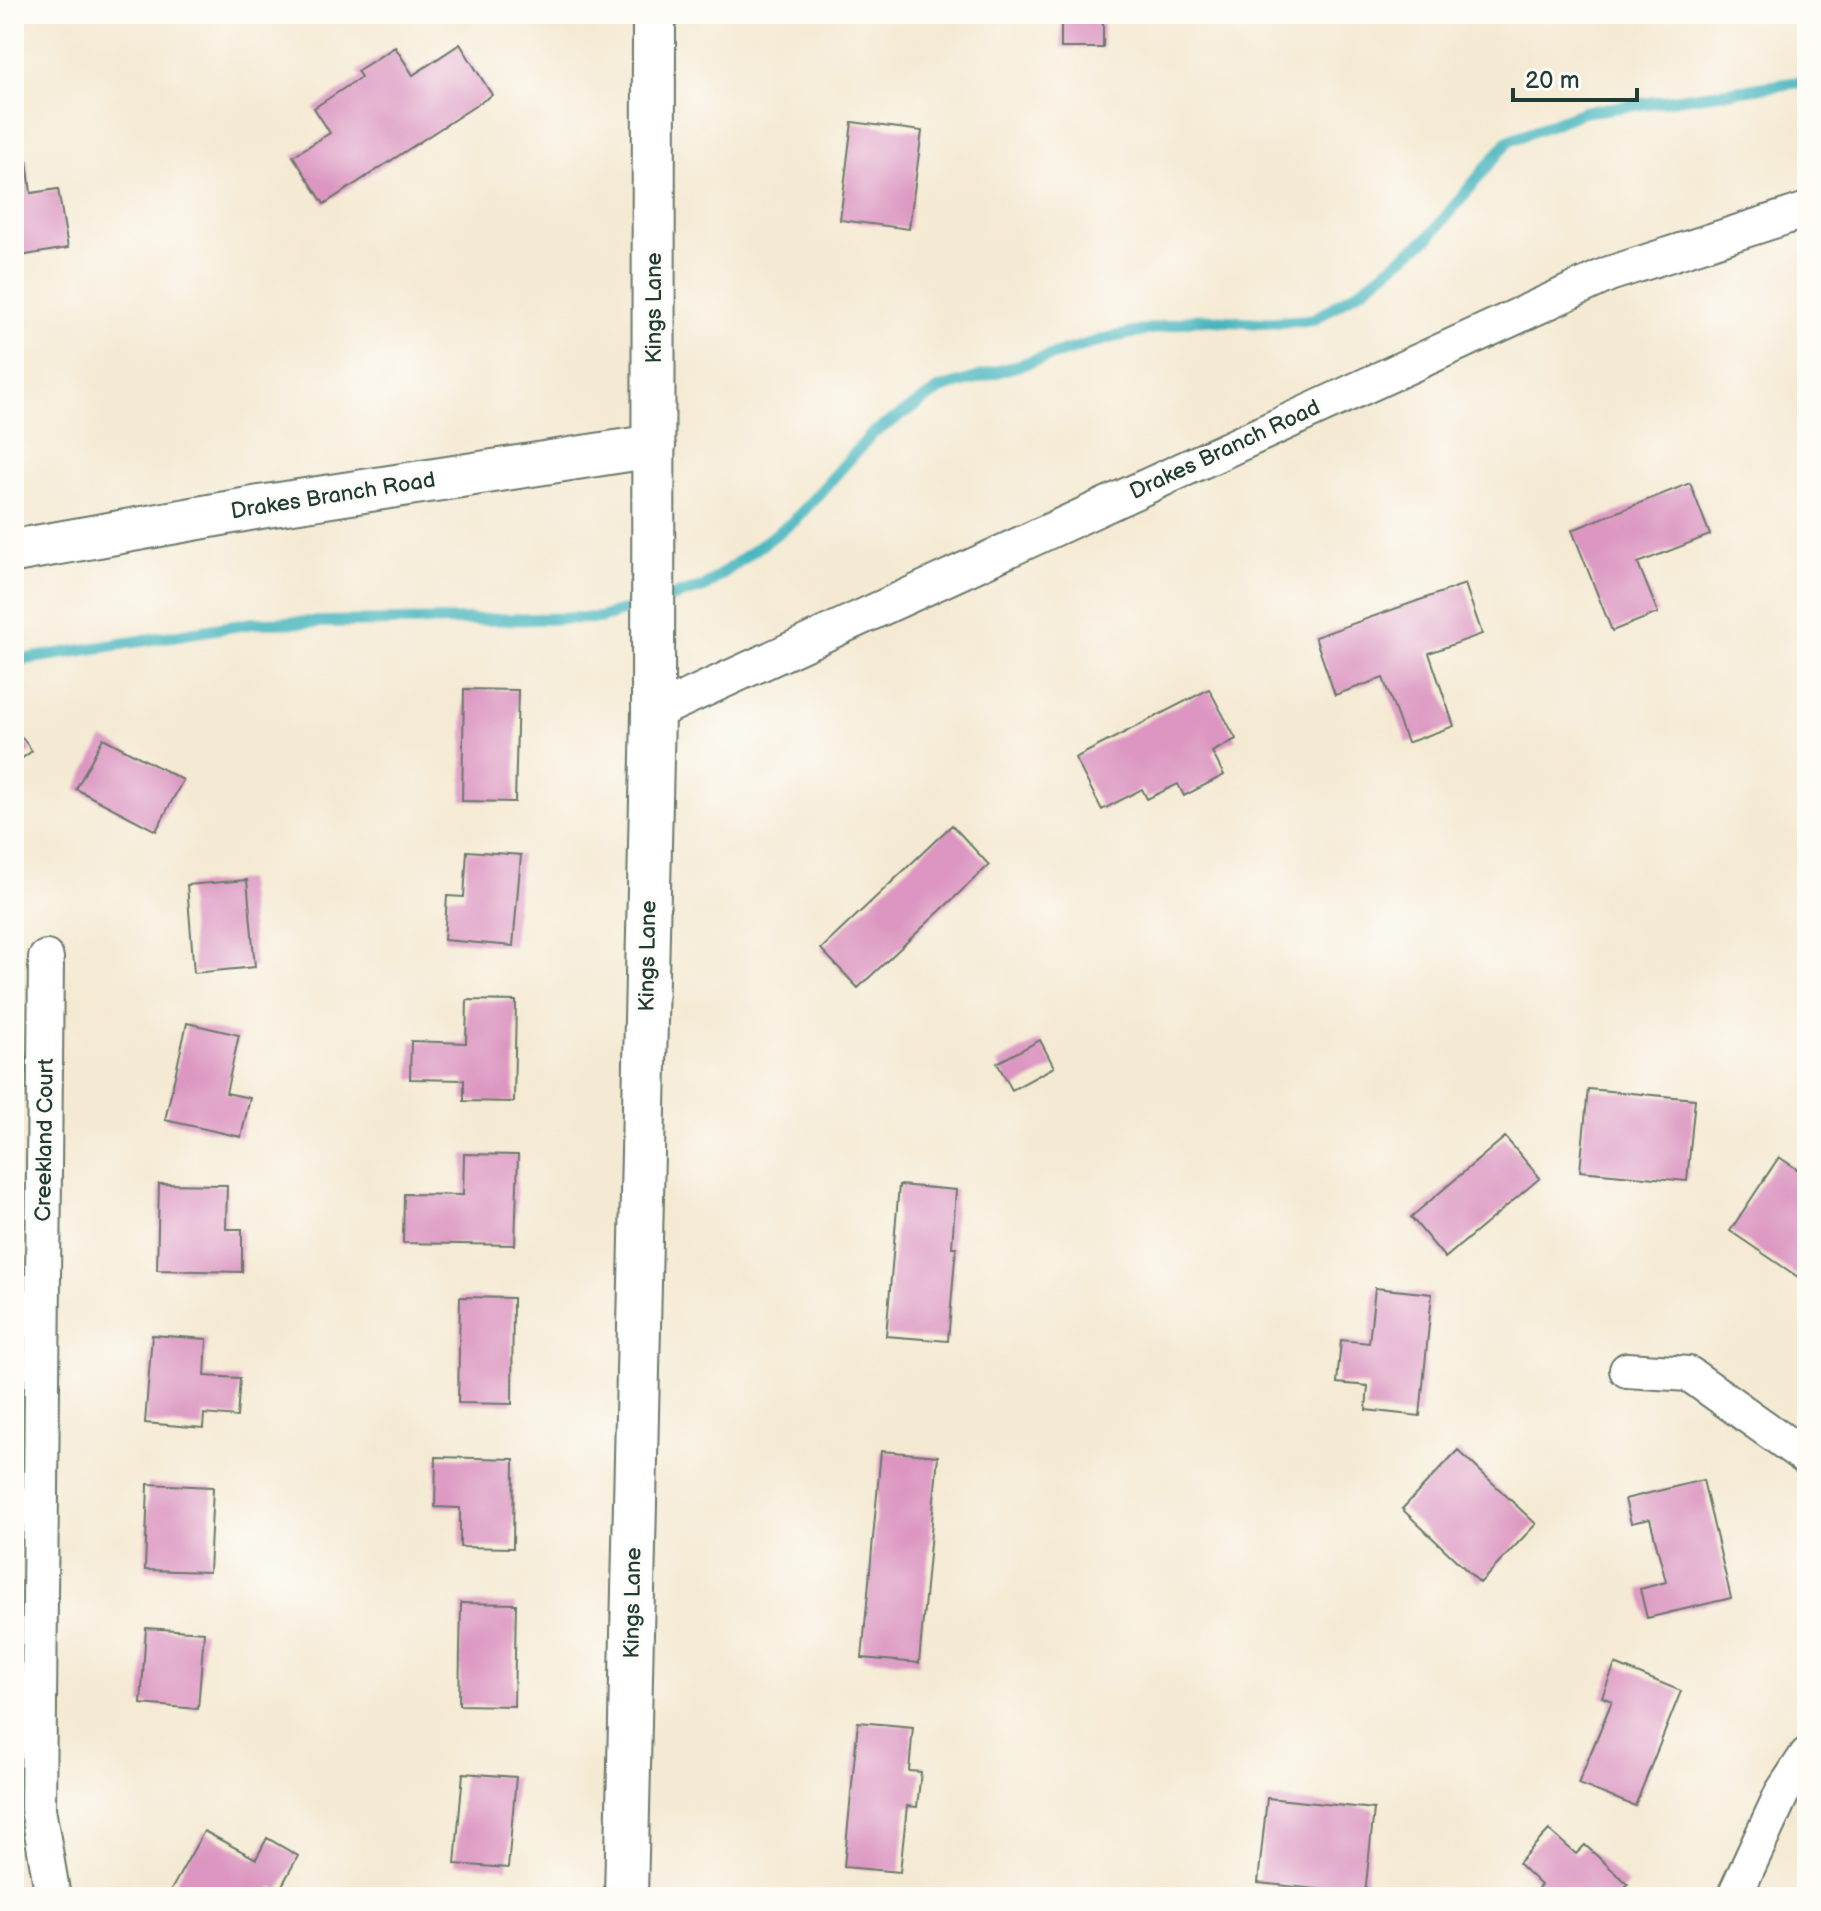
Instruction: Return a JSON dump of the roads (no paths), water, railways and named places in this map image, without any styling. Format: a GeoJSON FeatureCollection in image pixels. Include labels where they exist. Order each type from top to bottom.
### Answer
{"type":"FeatureCollection","features":[{"type":"Feature","properties":{"kind":"street","name":"Kings Lane"},"geometry":{"type":"LineString","coordinates":[[626,1897],[653,713],[654,14]]}},
{"type":"Feature","properties":{"kind":"street","name":"Drakes Branch Road"},"geometry":{"type":"LineString","coordinates":[[653,713],[1609,274],[1807,210]]}},
{"type":"Feature","properties":{"kind":"street","name":"Drakes Branch Road"},"geometry":{"type":"LineString","coordinates":[[14,551],[260,507],[654,446]]}},
{"type":"Feature","properties":{"kind":"street","name":"Creekland Court"},"geometry":{"type":"LineString","coordinates":[[46,958],[38,1809],[53,1897]]}},
{"type":"Feature","properties":{"kind":"street"},"geometry":{"type":"LineString","coordinates":[[1627,1370],[1689,1374],[1807,1458]]}},
{"type":"Feature","properties":{"kind":"street"},"geometry":{"type":"LineString","coordinates":[[1734,1897],[1782,1793],[1807,1755]]}},
{"type":"Feature","properties":{"kind":"waterway"},"geometry":{"type":"LineString","coordinates":[[14,661],[253,623],[599,618],[704,587],[794,521],[872,434],[940,389],[1109,338],[1198,319],[1260,323],[1313,320],[1365,287],[1429,237],[1508,141],[1583,112],[1807,81]]}}]}
